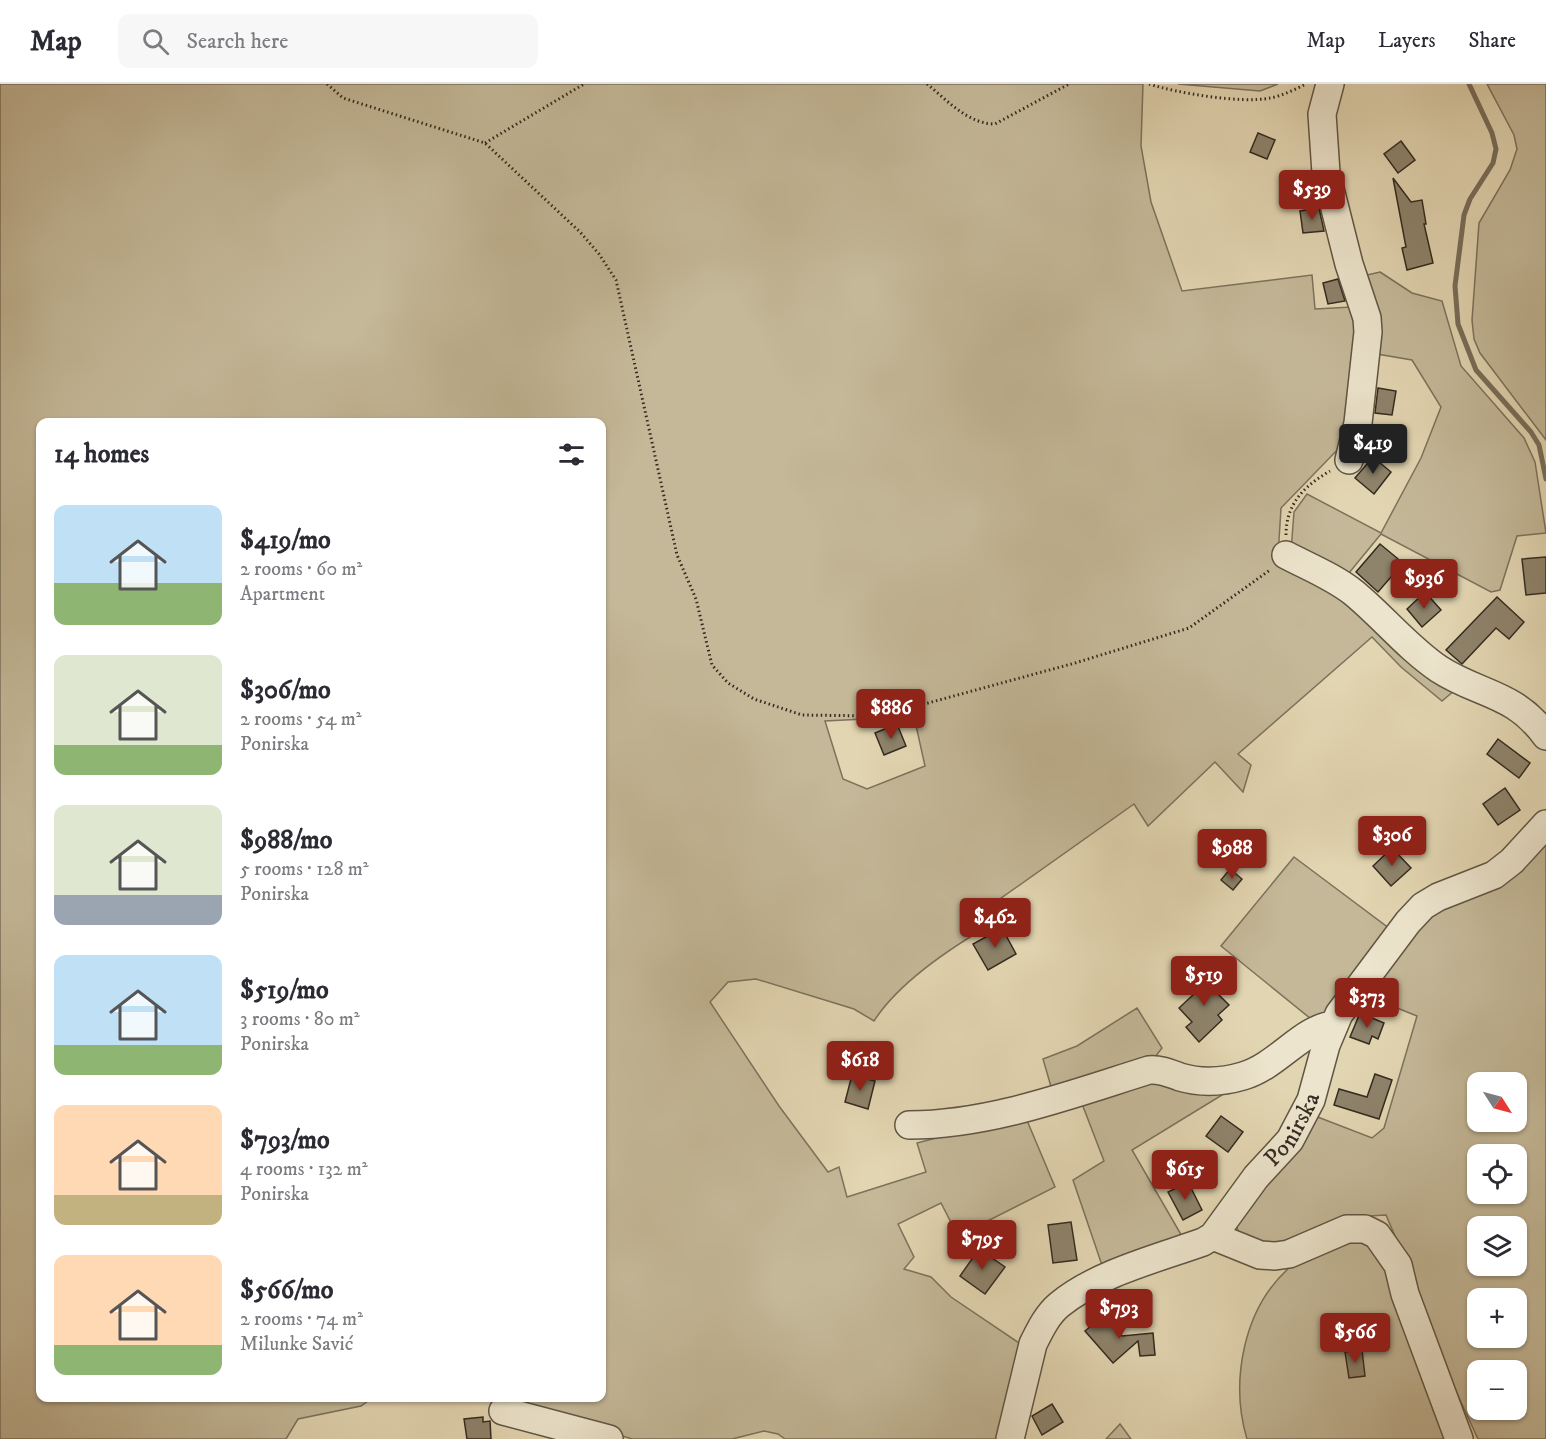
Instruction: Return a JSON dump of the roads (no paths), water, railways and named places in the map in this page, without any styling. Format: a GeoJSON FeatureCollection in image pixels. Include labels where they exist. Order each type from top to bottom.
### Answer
{"type":"FeatureCollection","features":[{"type":"Feature","properties":{"kind":"street"},"geometry":{"type":"LineString","coordinates":[[1330,84],[1322,114],[1326,173],[1348,264],[1367,318],[1368,332],[1358,423],[1349,460]]}},
{"type":"Feature","properties":{"kind":"street"},"geometry":{"type":"LineString","coordinates":[[1286,555],[1332,578],[1354,593],[1429,662],[1451,675],[1504,698],[1523,711],[1546,736]]}},
{"type":"Feature","properties":{"kind":"street","name":"Ponirska"},"geometry":{"type":"LineString","coordinates":[[1213,1236],[1256,1176],[1290,1140],[1311,1100],[1339,1014],[1416,913],[1438,897],[1494,874],[1512,861],[1546,824]]}},
{"type":"Feature","properties":{"kind":"street"},"geometry":{"type":"LineString","coordinates":[[909,1125],[943,1123],[1018,1109],[1149,1070],[1165,1071],[1193,1079],[1221,1081],[1232,1079],[1265,1067],[1316,1029],[1334,1025]]}},
{"type":"Feature","properties":{"kind":"street"},"geometry":{"type":"LineString","coordinates":[[1010,1439],[1034,1344],[1040,1329],[1058,1306],[1078,1293],[1120,1272],[1203,1242],[1213,1236],[1260,1255],[1275,1256],[1289,1254],[1347,1228],[1365,1229],[1377,1235],[1398,1265],[1406,1294],[1459,1439]]}},
{"type":"Feature","properties":{"kind":"street"},"geometry":{"type":"LineString","coordinates":[[503,1411],[609,1439]]}},
{"type":"Feature","properties":{"kind":"waterway"},"geometry":{"type":"LineString","coordinates":[[1469,84],[1492,133],[1496,149],[1493,163],[1470,199],[1464,215],[1455,286],[1458,324],[1476,370],[1531,432],[1539,445],[1546,479]]}}]}
